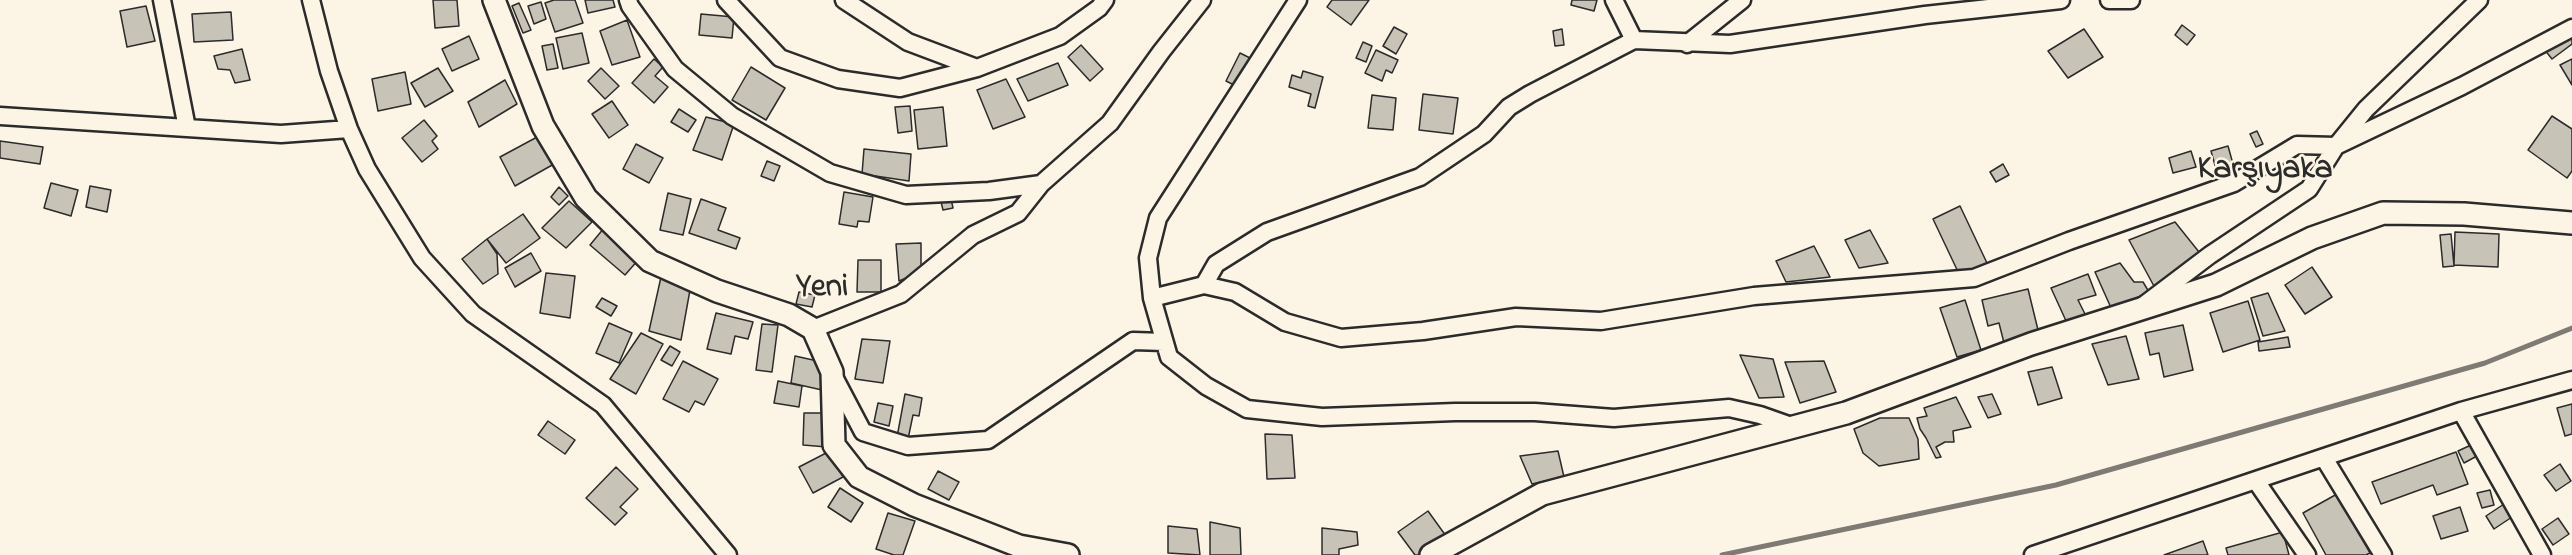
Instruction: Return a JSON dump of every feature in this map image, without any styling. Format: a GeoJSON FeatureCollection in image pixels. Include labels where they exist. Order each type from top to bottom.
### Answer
{"type":"FeatureCollection","features":[{"type":"Feature","properties":{"kind":"street"},"geometry":{"type":"LineString","coordinates":[[162,0],[188,128]]}},
{"type":"Feature","properties":{"kind":"street"},"geometry":{"type":"LineString","coordinates":[[311,0],[329,71],[349,129],[367,169],[430,266],[473,314],[603,405],[728,555]]}},
{"type":"Feature","properties":{"kind":"street"},"geometry":{"type":"LineString","coordinates":[[494,0],[543,126],[586,198],[650,261],[717,291],[789,315],[813,328],[832,372],[863,432],[908,446],[988,440],[1133,341],[1164,342]]}},
{"type":"Feature","properties":{"kind":"street"},"geometry":{"type":"LineString","coordinates":[[628,0],[675,69],[732,116],[830,173],[906,195],[989,191],[1041,184]]}},
{"type":"Feature","properties":{"kind":"street"},"geometry":{"type":"LineString","coordinates":[[726,0],[780,58],[838,79],[900,88],[977,68],[1060,36],[1099,8],[1105,0]]}},
{"type":"Feature","properties":{"kind":"street"},"geometry":{"type":"LineString","coordinates":[[844,0],[908,42],[977,68]]}},
{"type":"Feature","properties":{"kind":"street"},"geometry":{"type":"LineString","coordinates":[[813,328],[901,294],[973,235],[1018,213],[1041,184],[1110,123],[1168,42],[1202,0]]}},
{"type":"Feature","properties":{"kind":"street"},"geometry":{"type":"LineString","coordinates":[[1299,0],[1158,218],[1148,258],[1152,298],[1169,357],[1206,386],[1247,409],[1322,417],[1535,412],[1614,418],[1730,408],[1760,414],[1794,427]]}},
{"type":"Feature","properties":{"kind":"street"},"geometry":{"type":"LineString","coordinates":[[1614,0],[1634,40]]}},
{"type":"Feature","properties":{"kind":"street"},"geometry":{"type":"LineString","coordinates":[[1687,44],[1742,0]]}},
{"type":"Feature","properties":{"kind":"street"},"geometry":{"type":"LineString","coordinates":[[1204,285],[1216,264],[1267,232],[1420,177],[1484,134],[1509,107],[1634,40],[1730,44],[1962,5],[2061,0]]}},
{"type":"Feature","properties":{"kind":"street"},"geometry":{"type":"LineString","coordinates":[[2109,0],[2131,0]]}},
{"type":"Feature","properties":{"kind":"street"},"geometry":{"type":"LineString","coordinates":[[2139,310],[2210,255],[2309,189],[2336,146],[2366,109],[2479,0]]}},
{"type":"Feature","properties":{"kind":"street"},"geometry":{"type":"LineString","coordinates":[[1152,298],[1204,285],[1235,292],[1285,322],[1341,338],[1424,332],[1516,317],[1601,321],[1754,296],[1974,278],[2069,241],[2234,183],[2297,145],[2336,146],[2462,86],[2572,28]]}},
{"type":"Feature","properties":{"kind":"street"},"geometry":{"type":"LineString","coordinates":[[0,116],[281,134],[349,129]]}},
{"type":"Feature","properties":{"kind":"street"},"geometry":{"type":"LineString","coordinates":[[1431,555],[1542,494],[1846,413],[2031,344],[2216,285],[2312,238],[2382,213],[2464,214],[2572,223]]}},
{"type":"Feature","properties":{"kind":"street"},"geometry":{"type":"LineString","coordinates":[[832,372],[834,445],[860,477],[914,505],[1019,546],[1068,555]]}},
{"type":"Feature","properties":{"kind":"street"},"geometry":{"type":"LineString","coordinates":[[2033,555],[2462,411],[2572,380]]}},
{"type":"Feature","properties":{"kind":"street"},"geometry":{"type":"LineString","coordinates":[[2462,411],[2542,555]]}},
{"type":"Feature","properties":{"kind":"street"},"geometry":{"type":"LineString","coordinates":[[2324,458],[2383,555]]}},
{"type":"Feature","properties":{"kind":"street"},"geometry":{"type":"LineString","coordinates":[[2256,481],[2307,555]]}},
{"type":"Feature","properties":{"kind":"building"},"geometry":{"type":"Polygon","coordinates":[[[433,0],[457,0],[459,26],[435,28],[433,0]]]}},
{"type":"Feature","properties":{"kind":"building"},"geometry":{"type":"Polygon","coordinates":[[[554,0],[575,0],[583,23],[555,32],[545,3],[554,0]]]}},
{"type":"Feature","properties":{"kind":"building"},"geometry":{"type":"Polygon","coordinates":[[[585,0],[613,0],[615,7],[588,13],[585,0]]]}},
{"type":"Feature","properties":{"kind":"building"},"geometry":{"type":"Polygon","coordinates":[[[1332,0],[1369,0],[1351,25],[1327,7],[1332,0]]]}},
{"type":"Feature","properties":{"kind":"building"},"geometry":{"type":"Polygon","coordinates":[[[1572,0],[1597,0],[1594,11],[1571,5],[1572,0]]]}},
{"type":"Feature","properties":{"kind":"building"},"geometry":{"type":"Polygon","coordinates":[[[541,2],[546,19],[534,24],[528,6],[541,2]]]}},
{"type":"Feature","properties":{"kind":"building"},"geometry":{"type":"Polygon","coordinates":[[[519,3],[531,30],[523,33],[512,6],[519,3]]]}},
{"type":"Feature","properties":{"kind":"building"},"geometry":{"type":"Polygon","coordinates":[[[146,6],[155,41],[127,47],[120,11],[146,6]]]}},
{"type":"Feature","properties":{"kind":"building"},"geometry":{"type":"Polygon","coordinates":[[[231,12],[233,40],[194,42],[192,14],[231,12]]]}},
{"type":"Feature","properties":{"kind":"building"},"geometry":{"type":"Polygon","coordinates":[[[701,14],[734,17],[732,38],[699,35],[701,14]]]}},
{"type":"Feature","properties":{"kind":"building"},"geometry":{"type":"Polygon","coordinates":[[[627,20],[640,57],[612,65],[600,31],[627,20]]]}},
{"type":"Feature","properties":{"kind":"building"},"geometry":{"type":"Polygon","coordinates":[[[2182,25],[2195,35],[2187,45],[2175,35],[2182,25]]]}},
{"type":"Feature","properties":{"kind":"building"},"geometry":{"type":"Polygon","coordinates":[[[1394,27],[1407,34],[1396,54],[1383,46],[1394,27]]]}},
{"type":"Feature","properties":{"kind":"building"},"geometry":{"type":"Polygon","coordinates":[[[1562,29],[1564,45],[1555,46],[1553,31],[1562,29]]]}},
{"type":"Feature","properties":{"kind":"building"},"geometry":{"type":"Polygon","coordinates":[[[2084,29],[2103,57],[2068,78],[2048,51],[2084,29]]]}},
{"type":"Feature","properties":{"kind":"building"},"geometry":{"type":"Polygon","coordinates":[[[582,33],[589,63],[563,69],[556,38],[582,33]]]}},
{"type":"Feature","properties":{"kind":"building"},"geometry":{"type":"Polygon","coordinates":[[[469,36],[479,59],[452,71],[442,49],[469,36]]]}},
{"type":"Feature","properties":{"kind":"building"},"geometry":{"type":"Polygon","coordinates":[[[2572,37],[2572,44],[2552,59],[2544,49],[2572,37]]]}},
{"type":"Feature","properties":{"kind":"building"},"geometry":{"type":"Polygon","coordinates":[[[1363,42],[1372,46],[1366,62],[1356,58],[1363,42]]]}},
{"type":"Feature","properties":{"kind":"building"},"geometry":{"type":"Polygon","coordinates":[[[553,44],[558,68],[547,70],[542,46],[553,44]]]}},
{"type":"Feature","properties":{"kind":"building"},"geometry":{"type":"Polygon","coordinates":[[[1081,45],[1103,69],[1090,81],[1068,57],[1081,45]]]}},
{"type":"Feature","properties":{"kind":"building"},"geometry":{"type":"Polygon","coordinates":[[[242,49],[250,80],[235,83],[230,70],[218,69],[214,56],[242,49]]]}},
{"type":"Feature","properties":{"kind":"building"},"geometry":{"type":"Polygon","coordinates":[[[1376,50],[1398,60],[1392,73],[1386,70],[1382,81],[1365,73],[1376,50]]]}},
{"type":"Feature","properties":{"kind":"building"},"geometry":{"type":"Polygon","coordinates":[[[1240,53],[1254,60],[1240,88],[1226,81],[1240,53]]]}},
{"type":"Feature","properties":{"kind":"building"},"geometry":{"type":"Polygon","coordinates":[[[654,59],[663,67],[655,76],[668,87],[654,103],[632,83],[654,59]]]}},
{"type":"Feature","properties":{"kind":"building"},"geometry":{"type":"Polygon","coordinates":[[[2572,59],[2572,85],[2560,65],[2572,59]]]}},
{"type":"Feature","properties":{"kind":"building"},"geometry":{"type":"Polygon","coordinates":[[[1058,63],[1068,85],[1028,101],[1017,79],[1058,63]]]}},
{"type":"Feature","properties":{"kind":"building"},"geometry":{"type":"Polygon","coordinates":[[[751,67],[785,88],[766,120],[732,100],[751,67]]]}},
{"type":"Feature","properties":{"kind":"building"},"geometry":{"type":"Polygon","coordinates":[[[438,68],[453,91],[425,107],[411,83],[438,68]]]}},
{"type":"Feature","properties":{"kind":"building"},"geometry":{"type":"Polygon","coordinates":[[[601,68],[619,86],[605,99],[588,81],[601,68]]]}},
{"type":"Feature","properties":{"kind":"building"},"geometry":{"type":"Polygon","coordinates":[[[1303,71],[1323,77],[1315,108],[1308,106],[1311,94],[1289,87],[1292,75],[1301,78],[1303,71]]]}},
{"type":"Feature","properties":{"kind":"building"},"geometry":{"type":"Polygon","coordinates":[[[405,72],[411,104],[378,111],[372,79],[405,72]]]}},
{"type":"Feature","properties":{"kind":"building"},"geometry":{"type":"Polygon","coordinates":[[[1006,79],[1025,117],[993,129],[977,90],[1006,79]]]}},
{"type":"Feature","properties":{"kind":"building"},"geometry":{"type":"Polygon","coordinates":[[[505,80],[517,104],[479,127],[468,102],[505,80]]]}},
{"type":"Feature","properties":{"kind":"building"},"geometry":{"type":"Polygon","coordinates":[[[1423,94],[1458,98],[1453,134],[1419,130],[1423,94]]]}},
{"type":"Feature","properties":{"kind":"building"},"geometry":{"type":"Polygon","coordinates":[[[1372,95],[1396,98],[1393,130],[1368,128],[1372,95]]]}},
{"type":"Feature","properties":{"kind":"building"},"geometry":{"type":"Polygon","coordinates":[[[612,101],[628,125],[609,138],[592,114],[612,101]]]}},
{"type":"Feature","properties":{"kind":"building"},"geometry":{"type":"Polygon","coordinates":[[[910,106],[912,131],[898,133],[895,107],[910,106]]]}},
{"type":"Feature","properties":{"kind":"building"},"geometry":{"type":"Polygon","coordinates":[[[943,107],[947,146],[918,149],[914,110],[943,107]]]}},
{"type":"Feature","properties":{"kind":"building"},"geometry":{"type":"Polygon","coordinates":[[[679,109],[696,120],[688,132],[671,122],[679,109]]]}},
{"type":"Feature","properties":{"kind":"building"},"geometry":{"type":"Polygon","coordinates":[[[2552,116],[2572,129],[2572,171],[2567,178],[2528,150],[2552,116]]]}},
{"type":"Feature","properties":{"kind":"building"},"geometry":{"type":"Polygon","coordinates":[[[706,117],[734,124],[722,160],[693,150],[706,117]]]}},
{"type":"Feature","properties":{"kind":"building"},"geometry":{"type":"Polygon","coordinates":[[[424,120],[437,136],[432,141],[438,149],[422,162],[402,138],[424,120]]]}},
{"type":"Feature","properties":{"kind":"building"},"geometry":{"type":"Polygon","coordinates":[[[2257,131],[2263,144],[2256,147],[2250,134],[2257,131]]]}},
{"type":"Feature","properties":{"kind":"building"},"geometry":{"type":"Polygon","coordinates":[[[539,136],[554,164],[515,186],[500,157],[539,136]]]}},
{"type":"Feature","properties":{"kind":"building"},"geometry":{"type":"Polygon","coordinates":[[[0,141],[43,147],[40,164],[0,158],[0,141]]]}},
{"type":"Feature","properties":{"kind":"building"},"geometry":{"type":"Polygon","coordinates":[[[636,144],[663,158],[649,183],[623,169],[636,144]]]}},
{"type":"Feature","properties":{"kind":"building"},"geometry":{"type":"Polygon","coordinates":[[[2228,146],[2233,164],[2216,169],[2211,151],[2228,146]]]}},
{"type":"Feature","properties":{"kind":"building"},"geometry":{"type":"Polygon","coordinates":[[[864,149],[911,154],[909,181],[862,174],[864,149]]]}},
{"type":"Feature","properties":{"kind":"building"},"geometry":{"type":"Polygon","coordinates":[[[2191,151],[2196,167],[2173,173],[2169,158],[2191,151]]]}},
{"type":"Feature","properties":{"kind":"building"},"geometry":{"type":"Polygon","coordinates":[[[767,161],[780,166],[774,181],[761,176],[767,161]]]}},
{"type":"Feature","properties":{"kind":"building"},"geometry":{"type":"Polygon","coordinates":[[[2003,164],[2009,175],[1996,182],[1990,172],[2003,164]]]}},
{"type":"Feature","properties":{"kind":"building"},"geometry":{"type":"Polygon","coordinates":[[[51,183],[78,190],[71,216],[44,208],[51,183]]]}},
{"type":"Feature","properties":{"kind":"building"},"geometry":{"type":"Polygon","coordinates":[[[90,186],[111,190],[107,212],[86,207],[90,186]]]}},
{"type":"Feature","properties":{"kind":"building"},"geometry":{"type":"Polygon","coordinates":[[[559,187],[568,196],[559,205],[551,197],[559,187]]]}},
{"type":"Feature","properties":{"kind":"building"},"geometry":{"type":"Polygon","coordinates":[[[844,192],[873,197],[869,222],[858,221],[857,227],[839,224],[844,192]]]}},
{"type":"Feature","properties":{"kind":"building"},"geometry":{"type":"Polygon","coordinates":[[[668,193],[691,199],[683,235],[660,230],[668,193]]]}},
{"type":"Feature","properties":{"kind":"building"},"geometry":{"type":"Polygon","coordinates":[[[701,199],[726,208],[718,230],[740,238],[736,249],[689,233],[701,199]]]}},
{"type":"Feature","properties":{"kind":"building"},"geometry":{"type":"Polygon","coordinates":[[[951,199],[953,208],[943,210],[941,202],[951,199]]]}},
{"type":"Feature","properties":{"kind":"building"},"geometry":{"type":"Polygon","coordinates":[[[569,201],[592,222],[566,248],[542,228],[569,201]]]}},
{"type":"Feature","properties":{"kind":"building"},"geometry":{"type":"Polygon","coordinates":[[[1960,206],[1987,263],[1960,276],[1933,219],[1960,206]]]}},
{"type":"Feature","properties":{"kind":"building"},"geometry":{"type":"Polygon","coordinates":[[[523,214],[540,238],[506,263],[487,239],[523,214]]]}},
{"type":"Feature","properties":{"kind":"building"},"geometry":{"type":"Polygon","coordinates":[[[2175,222],[2199,252],[2155,288],[2129,240],[2175,222]]]}},
{"type":"Feature","properties":{"kind":"building"},"geometry":{"type":"Polygon","coordinates":[[[604,228],[639,259],[625,275],[590,245],[604,228]]]}},
{"type":"Feature","properties":{"kind":"building"},"geometry":{"type":"Polygon","coordinates":[[[1870,230],[1888,263],[1859,268],[1845,240],[1870,230]]]}},
{"type":"Feature","properties":{"kind":"building"},"geometry":{"type":"Polygon","coordinates":[[[2455,232],[2499,234],[2498,267],[2454,265],[2455,232]]]}},
{"type":"Feature","properties":{"kind":"building"},"geometry":{"type":"Polygon","coordinates":[[[2451,234],[2454,266],[2443,267],[2440,235],[2451,234]]]}},
{"type":"Feature","properties":{"kind":"building"},"geometry":{"type":"Polygon","coordinates":[[[487,239],[497,254],[498,274],[483,284],[462,259],[487,239]]]}},
{"type":"Feature","properties":{"kind":"building"},"geometry":{"type":"Polygon","coordinates":[[[921,243],[921,272],[899,281],[896,244],[921,243]]]}},
{"type":"Feature","properties":{"kind":"building"},"geometry":{"type":"Polygon","coordinates":[[[1814,246],[1830,277],[1786,282],[1776,261],[1814,246]]]}},
{"type":"Feature","properties":{"kind":"building"},"geometry":{"type":"Polygon","coordinates":[[[531,253],[541,271],[515,287],[505,268],[531,253]]]}},
{"type":"Feature","properties":{"kind":"building"},"geometry":{"type":"Polygon","coordinates":[[[858,260],[881,260],[881,292],[857,292],[858,260]]]}},
{"type":"Feature","properties":{"kind":"building"},"geometry":{"type":"Polygon","coordinates":[[[2120,263],[2134,282],[2143,282],[2149,292],[2112,310],[2095,272],[2120,263]]]}},
{"type":"Feature","properties":{"kind":"building"},"geometry":{"type":"Polygon","coordinates":[[[2312,267],[2332,297],[2305,314],[2285,285],[2312,267]]]}},
{"type":"Feature","properties":{"kind":"building"},"geometry":{"type":"Polygon","coordinates":[[[546,273],[575,276],[570,318],[540,313],[546,273]]]}},
{"type":"Feature","properties":{"kind":"building"},"geometry":{"type":"Polygon","coordinates":[[[2088,274],[2096,295],[2078,300],[2087,318],[2067,323],[2051,288],[2088,274]]]}},
{"type":"Feature","properties":{"kind":"building"},"geometry":{"type":"Polygon","coordinates":[[[661,277],[690,290],[681,340],[649,331],[661,277]]]}},
{"type":"Feature","properties":{"kind":"building"},"geometry":{"type":"Polygon","coordinates":[[[2028,289],[2039,334],[2004,343],[1999,323],[1988,326],[1982,300],[2028,289]]]}},
{"type":"Feature","properties":{"kind":"building"},"geometry":{"type":"Polygon","coordinates":[[[799,292],[815,295],[812,307],[796,304],[799,292]]]}},
{"type":"Feature","properties":{"kind":"building"},"geometry":{"type":"Polygon","coordinates":[[[2268,293],[2285,331],[2263,336],[2251,298],[2268,293]]]}},
{"type":"Feature","properties":{"kind":"building"},"geometry":{"type":"Polygon","coordinates":[[[602,298],[617,306],[611,316],[596,307],[602,298]]]}},
{"type":"Feature","properties":{"kind":"building"},"geometry":{"type":"Polygon","coordinates":[[[1965,300],[1981,350],[1957,357],[1940,308],[1965,300]]]}},
{"type":"Feature","properties":{"kind":"building"},"geometry":{"type":"Polygon","coordinates":[[[2248,301],[2260,340],[2223,352],[2210,313],[2248,301]]]}},
{"type":"Feature","properties":{"kind":"building"},"geometry":{"type":"Polygon","coordinates":[[[716,313],[753,322],[748,339],[735,336],[731,354],[707,349],[716,313]]]}},
{"type":"Feature","properties":{"kind":"building"},"geometry":{"type":"Polygon","coordinates":[[[609,323],[632,333],[619,363],[596,353],[609,323]]]}},
{"type":"Feature","properties":{"kind":"building"},"geometry":{"type":"Polygon","coordinates":[[[762,324],[778,325],[772,372],[756,370],[762,324]]]}},
{"type":"Feature","properties":{"kind":"building"},"geometry":{"type":"Polygon","coordinates":[[[2183,325],[2193,370],[2164,377],[2159,353],[2150,355],[2145,333],[2183,325]]]}},
{"type":"Feature","properties":{"kind":"building"},"geometry":{"type":"Polygon","coordinates":[[[641,333],[663,344],[636,394],[610,379],[641,333]]]}},
{"type":"Feature","properties":{"kind":"building"},"geometry":{"type":"Polygon","coordinates":[[[2126,336],[2139,379],[2108,385],[2092,344],[2126,336]]]}},
{"type":"Feature","properties":{"kind":"building"},"geometry":{"type":"Polygon","coordinates":[[[2288,337],[2290,347],[2259,351],[2258,342],[2288,337]]]}},
{"type":"Feature","properties":{"kind":"building"},"geometry":{"type":"Polygon","coordinates":[[[862,339],[890,341],[883,383],[855,379],[862,339]]]}},
{"type":"Feature","properties":{"kind":"building"},"geometry":{"type":"Polygon","coordinates":[[[670,346],[680,352],[672,366],[661,360],[670,346]]]}},
{"type":"Feature","properties":{"kind":"building"},"geometry":{"type":"Polygon","coordinates":[[[1740,355],[1773,359],[1784,397],[1759,398],[1740,355]]]}},
{"type":"Feature","properties":{"kind":"building"},"geometry":{"type":"Polygon","coordinates":[[[795,356],[822,362],[822,390],[791,383],[795,356]]]}},
{"type":"Feature","properties":{"kind":"building"},"geometry":{"type":"Polygon","coordinates":[[[683,361],[718,379],[704,405],[695,401],[689,412],[663,399],[683,361]]]}},
{"type":"Feature","properties":{"kind":"building"},"geometry":{"type":"Polygon","coordinates":[[[1824,361],[1836,392],[1800,403],[1785,362],[1824,361]]]}},
{"type":"Feature","properties":{"kind":"building"},"geometry":{"type":"Polygon","coordinates":[[[2052,367],[2062,398],[2038,405],[2028,372],[2052,367]]]}},
{"type":"Feature","properties":{"kind":"building"},"geometry":{"type":"Polygon","coordinates":[[[778,381],[802,386],[799,407],[774,403],[778,381]]]}},
{"type":"Feature","properties":{"kind":"building"},"geometry":{"type":"Polygon","coordinates":[[[905,394],[922,398],[919,416],[913,415],[908,439],[897,437],[905,394]]]}},
{"type":"Feature","properties":{"kind":"building"},"geometry":{"type":"Polygon","coordinates":[[[1992,394],[2001,414],[1988,418],[1978,397],[1992,394]]]}},
{"type":"Feature","properties":{"kind":"building"},"geometry":{"type":"Polygon","coordinates":[[[1956,397],[1971,427],[1953,431],[1954,442],[1945,442],[1936,447],[1941,457],[1936,458],[1920,429],[1917,418],[1927,416],[1924,408],[1956,397]]]}},
{"type":"Feature","properties":{"kind":"building"},"geometry":{"type":"Polygon","coordinates":[[[878,403],[893,406],[889,426],[874,422],[878,403]]]}},
{"type":"Feature","properties":{"kind":"building"},"geometry":{"type":"Polygon","coordinates":[[[2572,404],[2572,434],[2565,436],[2557,408],[2572,404]]]}},
{"type":"Feature","properties":{"kind":"building"},"geometry":{"type":"Polygon","coordinates":[[[804,413],[826,413],[827,447],[803,445],[804,413]]]}},
{"type":"Feature","properties":{"kind":"building"},"geometry":{"type":"Polygon","coordinates":[[[1880,418],[1909,418],[1918,439],[1919,459],[1879,466],[1863,453],[1854,429],[1880,418]]]}},
{"type":"Feature","properties":{"kind":"building"},"geometry":{"type":"Polygon","coordinates":[[[548,421],[575,440],[565,454],[538,435],[548,421]]]}},
{"type":"Feature","properties":{"kind":"building"},"geometry":{"type":"Polygon","coordinates":[[[1265,434],[1292,435],[1295,478],[1267,479],[1265,434]]]}},
{"type":"Feature","properties":{"kind":"building"},"geometry":{"type":"Polygon","coordinates":[[[2471,445],[2477,456],[2464,463],[2458,451],[2471,445]]]}},
{"type":"Feature","properties":{"kind":"building"},"geometry":{"type":"Polygon","coordinates":[[[830,451],[843,477],[813,493],[799,467],[830,451]]]}},
{"type":"Feature","properties":{"kind":"building"},"geometry":{"type":"Polygon","coordinates":[[[1558,451],[1564,477],[1532,484],[1520,456],[1558,451]]]}},
{"type":"Feature","properties":{"kind":"building"},"geometry":{"type":"Polygon","coordinates":[[[2456,452],[2468,484],[2437,495],[2433,485],[2381,504],[2372,482],[2456,452]]]}},
{"type":"Feature","properties":{"kind":"building"},"geometry":{"type":"Polygon","coordinates":[[[2560,464],[2571,481],[2556,491],[2544,475],[2560,464]]]}},
{"type":"Feature","properties":{"kind":"building"},"geometry":{"type":"Polygon","coordinates":[[[616,467],[638,489],[620,507],[627,513],[615,525],[586,498],[616,467]]]}},
{"type":"Feature","properties":{"kind":"building"},"geometry":{"type":"Polygon","coordinates":[[[938,471],[959,482],[949,500],[928,489],[938,471]]]}},
{"type":"Feature","properties":{"kind":"building"},"geometry":{"type":"Polygon","coordinates":[[[840,488],[863,503],[851,522],[828,507],[840,488]]]}},
{"type":"Feature","properties":{"kind":"building"},"geometry":{"type":"Polygon","coordinates":[[[2490,490],[2494,505],[2482,508],[2477,493],[2490,490]]]}},
{"type":"Feature","properties":{"kind":"building"},"geometry":{"type":"Polygon","coordinates":[[[2337,494],[2370,553],[2366,555],[2326,555],[2303,513],[2337,494]]]}},
{"type":"Feature","properties":{"kind":"building"},"geometry":{"type":"Polygon","coordinates":[[[2510,500],[2518,513],[2494,529],[2486,516],[2510,500]]]}},
{"type":"Feature","properties":{"kind":"building"},"geometry":{"type":"Polygon","coordinates":[[[2460,507],[2468,531],[2441,539],[2433,516],[2460,507]]]}},
{"type":"Feature","properties":{"kind":"building"},"geometry":{"type":"Polygon","coordinates":[[[1428,511],[1446,536],[1419,555],[1415,555],[1398,532],[1428,511]]]}},
{"type":"Feature","properties":{"kind":"building"},"geometry":{"type":"Polygon","coordinates":[[[888,513],[915,521],[903,555],[894,555],[876,549],[888,513]]]}},
{"type":"Feature","properties":{"kind":"building"},"geometry":{"type":"Polygon","coordinates":[[[2558,518],[2569,534],[2553,545],[2542,529],[2558,518]]]}},
{"type":"Feature","properties":{"kind":"building"},"geometry":{"type":"Polygon","coordinates":[[[1210,522],[1240,528],[1241,555],[1210,555],[1210,522]]]}},
{"type":"Feature","properties":{"kind":"building"},"geometry":{"type":"Polygon","coordinates":[[[1168,526],[1197,529],[1200,555],[1168,553],[1168,526]]]}},
{"type":"Feature","properties":{"kind":"building"},"geometry":{"type":"Polygon","coordinates":[[[1322,528],[1357,532],[1358,545],[1339,549],[1339,555],[1322,555],[1322,528]]]}},
{"type":"Feature","properties":{"kind":"building"},"geometry":{"type":"Polygon","coordinates":[[[2283,532],[2289,555],[2228,555],[2226,548],[2283,532]]]}},
{"type":"Feature","properties":{"kind":"building"},"geometry":{"type":"Polygon","coordinates":[[[2203,541],[2208,555],[2164,555],[2203,541]]]}},
{"type":"Feature","properties":{"kind":"waterway"},"geometry":{"type":"LineString","coordinates":[[1722,555],[2056,485],[2485,363],[2572,328]]}},
{"type":"Feature","properties":{"kind":"district","name":"Karşıyaka"},"geometry":{"type":"Point","coordinates":[2265,172]}},
{"type":"Feature","properties":{"kind":"district","name":"Yeni"},"geometry":{"type":"Point","coordinates":[822,290]}}]}
